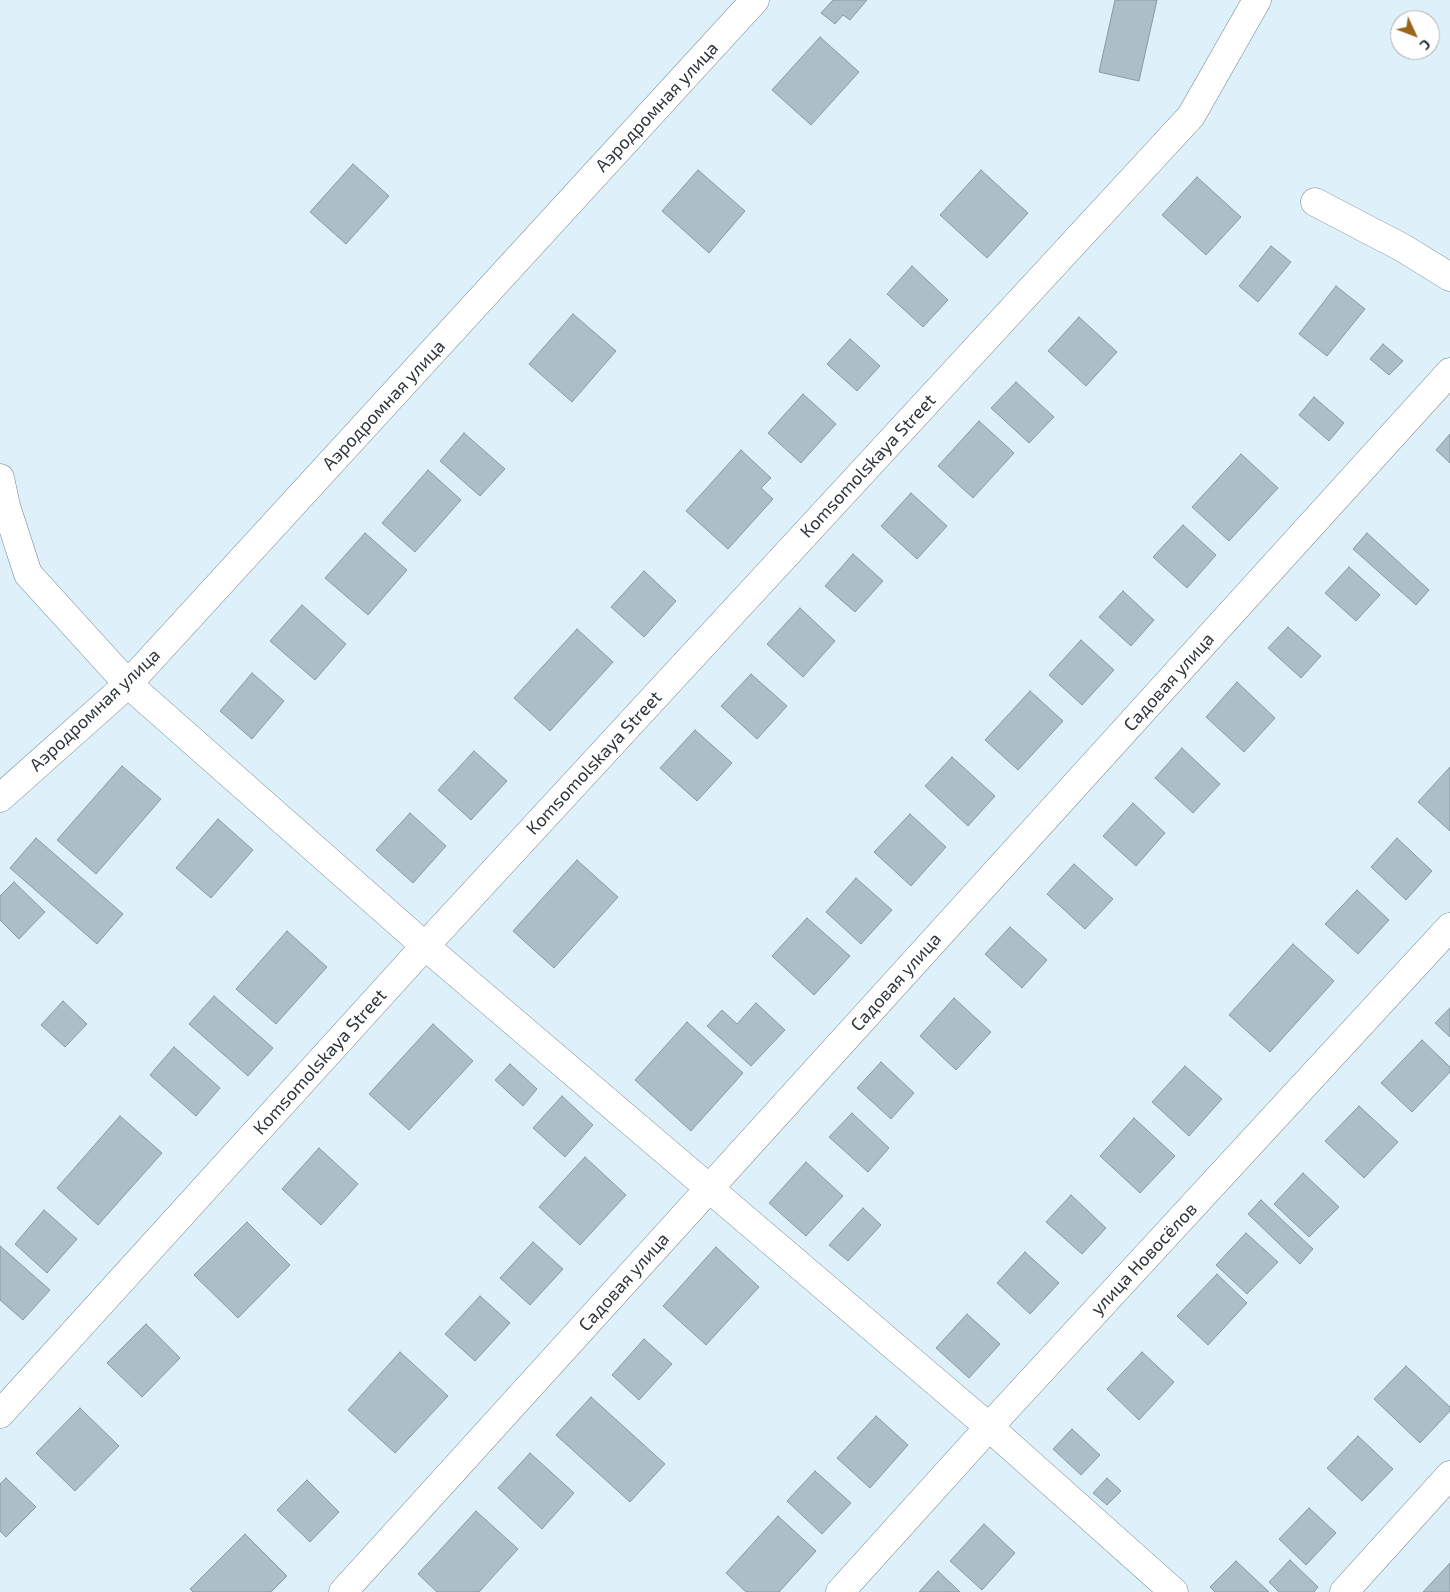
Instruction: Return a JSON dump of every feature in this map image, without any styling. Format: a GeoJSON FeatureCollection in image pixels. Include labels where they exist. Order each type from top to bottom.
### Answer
{"type":"FeatureCollection","features":[{"type":"Feature","properties":{"kind":"street","name":"Аэродромная улица"},"geometry":{"type":"LineString","coordinates":[[0,798],[128,684],[755,0]]}},
{"type":"Feature","properties":{"kind":"street","name":"Komsomolskaya Street"},"geometry":{"type":"LineString","coordinates":[[0,1414],[425,946],[1191,116],[1257,0]]}},
{"type":"Feature","properties":{"kind":"street"},"geometry":{"type":"LineString","coordinates":[[1315,202],[1403,248],[1450,277]]}},
{"type":"Feature","properties":{"kind":"street","name":"Садовая улица"},"geometry":{"type":"LineString","coordinates":[[344,1592],[1450,372]]}},
{"type":"Feature","properties":{"kind":"street"},"geometry":{"type":"LineString","coordinates":[[0,478],[6,506],[28,574],[128,684],[425,946],[989,1427],[1174,1592]]}},
{"type":"Feature","properties":{"kind":"street","name":"улица Новосёлов"},"geometry":{"type":"LineString","coordinates":[[840,1592],[989,1427],[1450,927]]}},
{"type":"Feature","properties":{"kind":"street"},"geometry":{"type":"LineString","coordinates":[[1344,1592],[1450,1475]]}},
{"type":"Feature","properties":{"kind":"building"},"geometry":{"type":"Polygon","coordinates":[[[833,0],[867,0],[850,20],[843,15],[835,24],[821,13],[833,0]]]}},
{"type":"Feature","properties":{"kind":"building"},"geometry":{"type":"Polygon","coordinates":[[[1115,0],[1157,0],[1139,81],[1099,72],[1115,0]]]}},
{"type":"Feature","properties":{"kind":"building"},"geometry":{"type":"Polygon","coordinates":[[[820,37],[859,72],[811,125],[772,90],[820,37]]]}},
{"type":"Feature","properties":{"kind":"building"},"geometry":{"type":"Polygon","coordinates":[[[353,164],[389,196],[346,244],[310,212],[353,164]]]}},
{"type":"Feature","properties":{"kind":"building"},"geometry":{"type":"Polygon","coordinates":[[[698,170],[745,211],[709,253],[662,211],[698,170]]]}},
{"type":"Feature","properties":{"kind":"building"},"geometry":{"type":"Polygon","coordinates":[[[981,170],[1028,213],[987,258],[940,215],[981,170]]]}},
{"type":"Feature","properties":{"kind":"building"},"geometry":{"type":"Polygon","coordinates":[[[1197,177],[1241,217],[1206,255],[1162,215],[1197,177]]]}},
{"type":"Feature","properties":{"kind":"building"},"geometry":{"type":"Polygon","coordinates":[[[1271,246],[1291,262],[1258,302],[1239,286],[1271,246]]]}},
{"type":"Feature","properties":{"kind":"building"},"geometry":{"type":"Polygon","coordinates":[[[912,266],[948,300],[923,327],[887,294],[912,266]]]}},
{"type":"Feature","properties":{"kind":"building"},"geometry":{"type":"Polygon","coordinates":[[[1336,286],[1365,309],[1327,356],[1299,334],[1336,286]]]}},
{"type":"Feature","properties":{"kind":"building"},"geometry":{"type":"Polygon","coordinates":[[[573,314],[616,351],[572,402],[529,364],[573,314]]]}},
{"type":"Feature","properties":{"kind":"building"},"geometry":{"type":"Polygon","coordinates":[[[1079,317],[1117,352],[1086,386],[1048,351],[1079,317]]]}},
{"type":"Feature","properties":{"kind":"building"},"geometry":{"type":"Polygon","coordinates":[[[850,339],[880,366],[857,391],[827,364],[850,339]]]}},
{"type":"Feature","properties":{"kind":"building"},"geometry":{"type":"Polygon","coordinates":[[[1383,344],[1403,361],[1389,375],[1370,359],[1383,344]]]}},
{"type":"Feature","properties":{"kind":"building"},"geometry":{"type":"Polygon","coordinates":[[[1016,382],[1054,417],[1029,443],[991,408],[1016,382]]]}},
{"type":"Feature","properties":{"kind":"building"},"geometry":{"type":"Polygon","coordinates":[[[803,394],[836,424],[801,463],[768,433],[803,394]]]}},
{"type":"Feature","properties":{"kind":"building"},"geometry":{"type":"Polygon","coordinates":[[[1314,397],[1344,423],[1329,441],[1299,415],[1314,397]]]}},
{"type":"Feature","properties":{"kind":"building"},"geometry":{"type":"Polygon","coordinates":[[[979,421],[1014,453],[973,498],[938,466],[979,421]]]}},
{"type":"Feature","properties":{"kind":"building"},"geometry":{"type":"Polygon","coordinates":[[[464,433],[505,469],[480,496],[440,461],[464,433]]]}},
{"type":"Feature","properties":{"kind":"building"},"geometry":{"type":"Polygon","coordinates":[[[1450,434],[1450,463],[1436,450],[1450,434]]]}},
{"type":"Feature","properties":{"kind":"building"},"geometry":{"type":"Polygon","coordinates":[[[741,450],[771,478],[761,488],[773,499],[728,549],[686,511],[741,450]]]}},
{"type":"Feature","properties":{"kind":"building"},"geometry":{"type":"Polygon","coordinates":[[[1241,454],[1278,488],[1229,541],[1192,507],[1241,454]]]}},
{"type":"Feature","properties":{"kind":"building"},"geometry":{"type":"Polygon","coordinates":[[[428,470],[461,500],[415,552],[382,523],[428,470]]]}},
{"type":"Feature","properties":{"kind":"building"},"geometry":{"type":"Polygon","coordinates":[[[911,493],[947,526],[917,559],[881,526],[911,493]]]}},
{"type":"Feature","properties":{"kind":"building"},"geometry":{"type":"Polygon","coordinates":[[[1183,525],[1216,555],[1187,588],[1153,557],[1183,525]]]}},
{"type":"Feature","properties":{"kind":"building"},"geometry":{"type":"Polygon","coordinates":[[[365,533],[407,570],[368,615],[325,578],[365,533]]]}},
{"type":"Feature","properties":{"kind":"building"},"geometry":{"type":"Polygon","coordinates":[[[1367,533],[1429,590],[1416,605],[1353,549],[1367,533]]]}},
{"type":"Feature","properties":{"kind":"building"},"geometry":{"type":"Polygon","coordinates":[[[853,554],[883,581],[855,612],[825,586],[853,554]]]}},
{"type":"Feature","properties":{"kind":"building"},"geometry":{"type":"Polygon","coordinates":[[[1349,567],[1380,595],[1356,621],[1325,593],[1349,567]]]}},
{"type":"Feature","properties":{"kind":"building"},"geometry":{"type":"Polygon","coordinates":[[[644,571],[676,601],[644,637],[611,607],[644,571]]]}},
{"type":"Feature","properties":{"kind":"building"},"geometry":{"type":"Polygon","coordinates":[[[1123,591],[1154,620],[1131,646],[1099,617],[1123,591]]]}},
{"type":"Feature","properties":{"kind":"building"},"geometry":{"type":"Polygon","coordinates":[[[302,605],[346,644],[315,680],[270,641],[302,605]]]}},
{"type":"Feature","properties":{"kind":"building"},"geometry":{"type":"Polygon","coordinates":[[[800,608],[835,641],[803,677],[767,644],[800,608]]]}},
{"type":"Feature","properties":{"kind":"building"},"geometry":{"type":"Polygon","coordinates":[[[1288,627],[1321,656],[1301,678],[1268,648],[1288,627]]]}},
{"type":"Feature","properties":{"kind":"building"},"geometry":{"type":"Polygon","coordinates":[[[577,629],[613,662],[550,731],[514,698],[577,629]]]}},
{"type":"Feature","properties":{"kind":"building"},"geometry":{"type":"Polygon","coordinates":[[[1081,640],[1114,670],[1082,705],[1049,675],[1081,640]]]}},
{"type":"Feature","properties":{"kind":"building"},"geometry":{"type":"Polygon","coordinates":[[[252,673],[284,701],[252,739],[220,711],[252,673]]]}},
{"type":"Feature","properties":{"kind":"building"},"geometry":{"type":"Polygon","coordinates":[[[751,674],[787,706],[757,739],[721,706],[751,674]]]}},
{"type":"Feature","properties":{"kind":"building"},"geometry":{"type":"Polygon","coordinates":[[[1237,682],[1275,718],[1244,752],[1206,717],[1237,682]]]}},
{"type":"Feature","properties":{"kind":"building"},"geometry":{"type":"Polygon","coordinates":[[[1030,691],[1063,721],[1018,770],[985,740],[1030,691]]]}},
{"type":"Feature","properties":{"kind":"building"},"geometry":{"type":"Polygon","coordinates":[[[695,730],[732,763],[697,801],[660,768],[695,730]]]}},
{"type":"Feature","properties":{"kind":"building"},"geometry":{"type":"Polygon","coordinates":[[[1182,748],[1220,784],[1193,813],[1155,778],[1182,748]]]}},
{"type":"Feature","properties":{"kind":"building"},"geometry":{"type":"Polygon","coordinates":[[[474,751],[507,781],[471,820],[438,790],[474,751]]]}},
{"type":"Feature","properties":{"kind":"building"},"geometry":{"type":"Polygon","coordinates":[[[952,757],[995,796],[968,826],[925,786],[952,757]]]}},
{"type":"Feature","properties":{"kind":"building"},"geometry":{"type":"Polygon","coordinates":[[[122,766],[161,799],[96,874],[57,840],[122,766]]]}},
{"type":"Feature","properties":{"kind":"building"},"geometry":{"type":"Polygon","coordinates":[[[1450,767],[1450,831],[1418,802],[1450,767]]]}},
{"type":"Feature","properties":{"kind":"building"},"geometry":{"type":"Polygon","coordinates":[[[1133,803],[1165,833],[1136,866],[1103,836],[1133,803]]]}},
{"type":"Feature","properties":{"kind":"building"},"geometry":{"type":"Polygon","coordinates":[[[410,813],[446,846],[413,883],[376,850],[410,813]]]}},
{"type":"Feature","properties":{"kind":"building"},"geometry":{"type":"Polygon","coordinates":[[[910,814],[946,847],[911,886],[874,852],[910,814]]]}},
{"type":"Feature","properties":{"kind":"building"},"geometry":{"type":"Polygon","coordinates":[[[218,819],[253,850],[211,898],[176,868],[218,819]]]}},
{"type":"Feature","properties":{"kind":"building"},"geometry":{"type":"Polygon","coordinates":[[[36,838],[123,914],[97,944],[10,868],[36,838]]]}},
{"type":"Feature","properties":{"kind":"building"},"geometry":{"type":"Polygon","coordinates":[[[1397,838],[1432,871],[1406,900],[1371,867],[1397,838]]]}},
{"type":"Feature","properties":{"kind":"building"},"geometry":{"type":"Polygon","coordinates":[[[577,860],[618,897],[554,968],[513,931],[577,860]]]}},
{"type":"Feature","properties":{"kind":"building"},"geometry":{"type":"Polygon","coordinates":[[[1074,864],[1113,899],[1085,929],[1047,894],[1074,864]]]}},
{"type":"Feature","properties":{"kind":"building"},"geometry":{"type":"Polygon","coordinates":[[[856,878],[892,910],[861,944],[826,912],[856,878]]]}},
{"type":"Feature","properties":{"kind":"building"},"geometry":{"type":"Polygon","coordinates":[[[14,882],[45,912],[19,939],[0,920],[0,896],[14,882]]]}},
{"type":"Feature","properties":{"kind":"building"},"geometry":{"type":"Polygon","coordinates":[[[1357,890],[1389,920],[1358,954],[1325,924],[1357,890]]]}},
{"type":"Feature","properties":{"kind":"building"},"geometry":{"type":"Polygon","coordinates":[[[807,918],[850,956],[814,995],[772,956],[807,918]]]}},
{"type":"Feature","properties":{"kind":"building"},"geometry":{"type":"Polygon","coordinates":[[[1010,927],[1047,960],[1022,988],[985,954],[1010,927]]]}},
{"type":"Feature","properties":{"kind":"building"},"geometry":{"type":"Polygon","coordinates":[[[287,931],[327,967],[276,1024],[236,989],[287,931]]]}},
{"type":"Feature","properties":{"kind":"building"},"geometry":{"type":"Polygon","coordinates":[[[1293,944],[1334,981],[1270,1052],[1229,1015],[1293,944]]]}},
{"type":"Feature","properties":{"kind":"building"},"geometry":{"type":"Polygon","coordinates":[[[214,996],[273,1048],[248,1076],[189,1024],[214,996]]]}},
{"type":"Feature","properties":{"kind":"building"},"geometry":{"type":"Polygon","coordinates":[[[954,998],[991,1032],[956,1070],[920,1036],[954,998]]]}},
{"type":"Feature","properties":{"kind":"building"},"geometry":{"type":"Polygon","coordinates":[[[63,1001],[87,1024],[65,1047],[41,1025],[63,1001]]]}},
{"type":"Feature","properties":{"kind":"building"},"geometry":{"type":"Polygon","coordinates":[[[756,1003],[785,1030],[751,1066],[707,1026],[722,1010],[737,1024],[756,1003]]]}},
{"type":"Feature","properties":{"kind":"building"},"geometry":{"type":"Polygon","coordinates":[[[1450,1008],[1450,1037],[1435,1023],[1450,1008]]]}},
{"type":"Feature","properties":{"kind":"building"},"geometry":{"type":"Polygon","coordinates":[[[687,1022],[743,1073],[691,1131],[635,1080],[687,1022]]]}},
{"type":"Feature","properties":{"kind":"building"},"geometry":{"type":"Polygon","coordinates":[[[433,1024],[473,1061],[409,1130],[369,1094],[433,1024]]]}},
{"type":"Feature","properties":{"kind":"building"},"geometry":{"type":"Polygon","coordinates":[[[1422,1040],[1450,1067],[1450,1072],[1412,1112],[1381,1083],[1422,1040]]]}},
{"type":"Feature","properties":{"kind":"building"},"geometry":{"type":"Polygon","coordinates":[[[174,1047],[220,1088],[196,1116],[150,1075],[174,1047]]]}},
{"type":"Feature","properties":{"kind":"building"},"geometry":{"type":"Polygon","coordinates":[[[881,1062],[914,1093],[891,1119],[857,1088],[881,1062]]]}},
{"type":"Feature","properties":{"kind":"building"},"geometry":{"type":"Polygon","coordinates":[[[510,1064],[537,1089],[523,1106],[495,1080],[510,1064]]]}},
{"type":"Feature","properties":{"kind":"building"},"geometry":{"type":"Polygon","coordinates":[[[1185,1066],[1222,1099],[1189,1136],[1152,1102],[1185,1066]]]}},
{"type":"Feature","properties":{"kind":"building"},"geometry":{"type":"Polygon","coordinates":[[[562,1096],[593,1125],[565,1157],[533,1128],[562,1096]]]}},
{"type":"Feature","properties":{"kind":"building"},"geometry":{"type":"Polygon","coordinates":[[[1359,1106],[1398,1142],[1364,1178],[1325,1141],[1359,1106]]]}},
{"type":"Feature","properties":{"kind":"building"},"geometry":{"type":"Polygon","coordinates":[[[852,1113],[889,1148],[868,1172],[829,1137],[852,1113]]]}},
{"type":"Feature","properties":{"kind":"building"},"geometry":{"type":"Polygon","coordinates":[[[120,1116],[162,1153],[98,1225],[57,1188],[120,1116]]]}},
{"type":"Feature","properties":{"kind":"building"},"geometry":{"type":"Polygon","coordinates":[[[1134,1118],[1175,1156],[1140,1193],[1100,1156],[1134,1118]]]}},
{"type":"Feature","properties":{"kind":"building"},"geometry":{"type":"Polygon","coordinates":[[[319,1148],[358,1184],[321,1225],[282,1189],[319,1148]]]}},
{"type":"Feature","properties":{"kind":"building"},"geometry":{"type":"Polygon","coordinates":[[[585,1157],[626,1195],[580,1245],[539,1207],[585,1157]]]}},
{"type":"Feature","properties":{"kind":"building"},"geometry":{"type":"Polygon","coordinates":[[[806,1162],[843,1196],[806,1236],[769,1203],[806,1162]]]}},
{"type":"Feature","properties":{"kind":"building"},"geometry":{"type":"Polygon","coordinates":[[[1303,1173],[1339,1207],[1309,1237],[1274,1204],[1303,1173]]]}},
{"type":"Feature","properties":{"kind":"building"},"geometry":{"type":"Polygon","coordinates":[[[1071,1195],[1106,1228],[1082,1254],[1046,1222],[1071,1195]]]}},
{"type":"Feature","properties":{"kind":"building"},"geometry":{"type":"Polygon","coordinates":[[[1261,1200],[1313,1249],[1300,1264],[1248,1214],[1261,1200]]]}},
{"type":"Feature","properties":{"kind":"building"},"geometry":{"type":"Polygon","coordinates":[[[863,1208],[881,1225],[848,1261],[829,1245],[863,1208]]]}},
{"type":"Feature","properties":{"kind":"building"},"geometry":{"type":"Polygon","coordinates":[[[44,1210],[77,1239],[47,1273],[15,1244],[44,1210]]]}},
{"type":"Feature","properties":{"kind":"building"},"geometry":{"type":"Polygon","coordinates":[[[247,1222],[290,1265],[238,1318],[194,1275],[247,1222]]]}},
{"type":"Feature","properties":{"kind":"building"},"geometry":{"type":"Polygon","coordinates":[[[1246,1233],[1278,1262],[1247,1294],[1216,1265],[1246,1233]]]}},
{"type":"Feature","properties":{"kind":"building"},"geometry":{"type":"Polygon","coordinates":[[[533,1242],[563,1269],[530,1305],[500,1278],[533,1242]]]}},
{"type":"Feature","properties":{"kind":"building"},"geometry":{"type":"Polygon","coordinates":[[[0,1246],[50,1290],[23,1320],[0,1300],[0,1246]]]}},
{"type":"Feature","properties":{"kind":"building"},"geometry":{"type":"Polygon","coordinates":[[[716,1247],[759,1287],[706,1345],[663,1306],[716,1247]]]}},
{"type":"Feature","properties":{"kind":"building"},"geometry":{"type":"Polygon","coordinates":[[[1025,1252],[1059,1283],[1030,1314],[997,1283],[1025,1252]]]}},
{"type":"Feature","properties":{"kind":"building"},"geometry":{"type":"Polygon","coordinates":[[[1217,1274],[1247,1303],[1208,1345],[1177,1316],[1217,1274]]]}},
{"type":"Feature","properties":{"kind":"building"},"geometry":{"type":"Polygon","coordinates":[[[480,1296],[510,1323],[475,1361],[445,1334],[480,1296]]]}},
{"type":"Feature","properties":{"kind":"building"},"geometry":{"type":"Polygon","coordinates":[[[967,1314],[1000,1344],[969,1378],[936,1348],[967,1314]]]}},
{"type":"Feature","properties":{"kind":"building"},"geometry":{"type":"Polygon","coordinates":[[[146,1324],[180,1358],[142,1397],[107,1363],[146,1324]]]}},
{"type":"Feature","properties":{"kind":"building"},"geometry":{"type":"Polygon","coordinates":[[[644,1339],[672,1364],[639,1400],[612,1375],[644,1339]]]}},
{"type":"Feature","properties":{"kind":"building"},"geometry":{"type":"Polygon","coordinates":[[[400,1352],[448,1396],[395,1453],[348,1410],[400,1352]]]}},
{"type":"Feature","properties":{"kind":"building"},"geometry":{"type":"Polygon","coordinates":[[[1142,1352],[1174,1382],[1139,1420],[1107,1389],[1142,1352]]]}},
{"type":"Feature","properties":{"kind":"building"},"geometry":{"type":"Polygon","coordinates":[[[1406,1366],[1450,1407],[1450,1411],[1420,1443],[1374,1399],[1406,1366]]]}},
{"type":"Feature","properties":{"kind":"building"},"geometry":{"type":"Polygon","coordinates":[[[591,1397],[665,1464],[630,1502],[556,1435],[591,1397]]]}},
{"type":"Feature","properties":{"kind":"building"},"geometry":{"type":"Polygon","coordinates":[[[80,1408],[119,1446],[75,1491],[36,1453],[80,1408]]]}},
{"type":"Feature","properties":{"kind":"building"},"geometry":{"type":"Polygon","coordinates":[[[876,1416],[908,1445],[870,1488],[837,1458],[876,1416]]]}},
{"type":"Feature","properties":{"kind":"building"},"geometry":{"type":"Polygon","coordinates":[[[1072,1429],[1100,1455],[1081,1475],[1053,1449],[1072,1429]]]}},
{"type":"Feature","properties":{"kind":"building"},"geometry":{"type":"Polygon","coordinates":[[[1358,1436],[1393,1469],[1362,1501],[1327,1468],[1358,1436]]]}},
{"type":"Feature","properties":{"kind":"building"},"geometry":{"type":"Polygon","coordinates":[[[530,1453],[574,1493],[542,1529],[498,1488],[530,1453]]]}},
{"type":"Feature","properties":{"kind":"building"},"geometry":{"type":"Polygon","coordinates":[[[815,1471],[851,1503],[822,1534],[787,1501],[815,1471]]]}},
{"type":"Feature","properties":{"kind":"building"},"geometry":{"type":"Polygon","coordinates":[[[6,1478],[36,1507],[6,1537],[0,1531],[0,1484],[6,1478]]]}},
{"type":"Feature","properties":{"kind":"building"},"geometry":{"type":"Polygon","coordinates":[[[1107,1478],[1121,1491],[1107,1505],[1093,1493],[1107,1478]]]}},
{"type":"Feature","properties":{"kind":"building"},"geometry":{"type":"Polygon","coordinates":[[[307,1480],[339,1512],[310,1542],[277,1510],[307,1480]]]}},
{"type":"Feature","properties":{"kind":"building"},"geometry":{"type":"Polygon","coordinates":[[[1309,1508],[1336,1533],[1306,1565],[1279,1539],[1309,1508]]]}},
{"type":"Feature","properties":{"kind":"building"},"geometry":{"type":"Polygon","coordinates":[[[476,1511],[518,1549],[479,1592],[437,1592],[418,1574],[476,1511]]]}},
{"type":"Feature","properties":{"kind":"building"},"geometry":{"type":"Polygon","coordinates":[[[778,1516],[816,1551],[779,1592],[746,1592],[726,1573],[778,1516]]]}},
{"type":"Feature","properties":{"kind":"building"},"geometry":{"type":"Polygon","coordinates":[[[984,1524],[1015,1553],[982,1590],[950,1561],[984,1524]]]}},
{"type":"Feature","properties":{"kind":"building"},"geometry":{"type":"Polygon","coordinates":[[[245,1534],[287,1576],[271,1592],[193,1592],[190,1589],[245,1534]]]}},
{"type":"Feature","properties":{"kind":"building"},"geometry":{"type":"Polygon","coordinates":[[[1290,1560],[1318,1587],[1314,1592],[1279,1592],[1269,1582],[1290,1560]]]}},
{"type":"Feature","properties":{"kind":"building"},"geometry":{"type":"Polygon","coordinates":[[[1236,1561],[1269,1592],[1215,1592],[1210,1587],[1236,1561]]]}},
{"type":"Feature","properties":{"kind":"building"},"geometry":{"type":"Polygon","coordinates":[[[1450,1563],[1450,1592],[1423,1592],[1450,1563]]]}},
{"type":"Feature","properties":{"kind":"building"},"geometry":{"type":"Polygon","coordinates":[[[938,1571],[960,1592],[919,1592],[938,1571]]]}}]}
